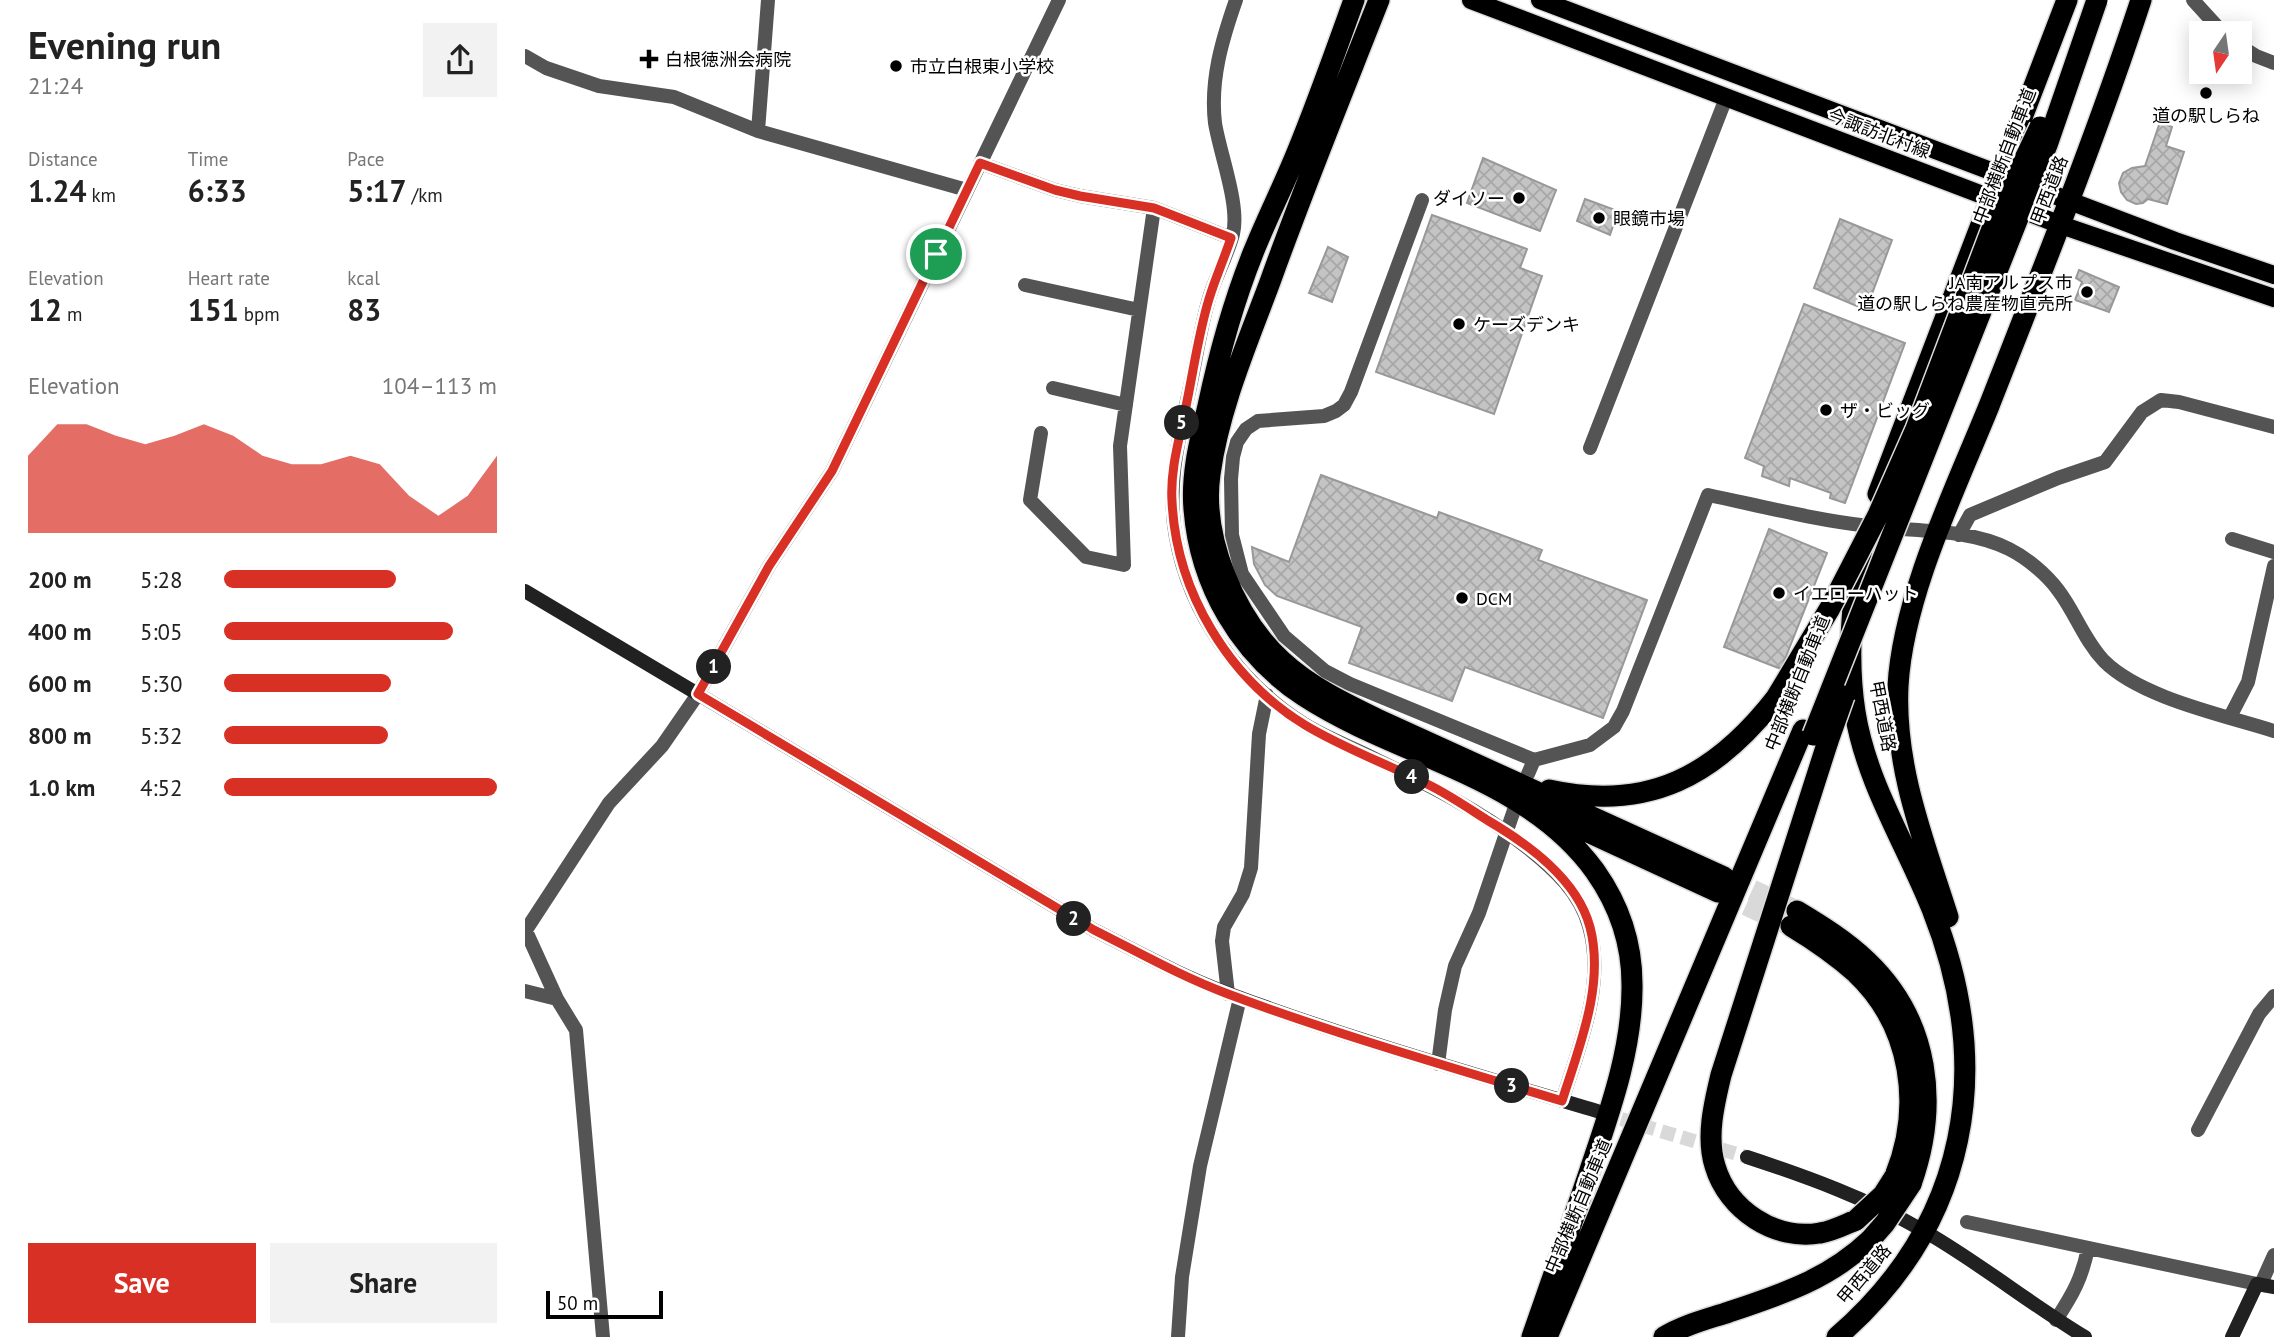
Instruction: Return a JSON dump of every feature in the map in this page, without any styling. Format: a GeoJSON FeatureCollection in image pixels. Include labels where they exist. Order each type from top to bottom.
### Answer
{"type":"FeatureCollection","features":[{"type":"Feature","properties":{"kind":"highway"},"geometry":{"type":"LineString","coordinates":[[1354,0],[1298,151],[1252,254],[1224,334],[1194,476],[1193,507],[1204,569],[1216,597],[1249,648],[1271,671],[1335,715],[1517,791],[1721,884]]}},
{"type":"Feature","properties":{"kind":"highway"},"geometry":{"type":"LineString","coordinates":[[1380,0],[1313,167],[1222,416],[1209,477],[1209,506],[1220,564],[1231,590],[1261,638],[1282,661],[1343,702],[1517,791],[1585,857],[1616,904],[1631,958],[1633,986],[1627,1040],[1600,1139],[1532,1337]]}},
{"type":"Feature","properties":{"kind":"highway","name":"甲西道路"},"geometry":{"type":"LineString","coordinates":[[1853,1337],[1889,1302],[1915,1270],[1955,1153],[1966,1080],[1965,1038],[1959,996],[1949,958],[1932,909],[1871,771],[1855,712],[1851,645],[1861,556],[1867,526],[1914,396],[2067,0]]}},
{"type":"Feature","properties":{"kind":"highway","name":"中部横断自動車道"},"geometry":{"type":"LineString","coordinates":[[1547,1337],[1815,735],[1930,414],[2040,127],[2085,0]]}},
{"type":"Feature","properties":{"kind":"highway","name":"中部横断自動車道"},"geometry":{"type":"LineString","coordinates":[[1561,1337],[1719,968],[1815,735],[2047,145],[2097,0]]}},
{"type":"Feature","properties":{"kind":"highway","name":"甲西道路"},"geometry":{"type":"LineString","coordinates":[[1837,1337],[1880,1295],[1929,1234],[1953,1198],[1967,1156],[1979,1079],[1978,1036],[1971,993],[1908,794],[1898,721],[1898,685],[1912,606],[1948,534],[2141,0]]}},
{"type":"Feature","properties":{"kind":"highway"},"geometry":{"type":"LineString","coordinates":[[1517,791],[1596,796],[1633,794],[1666,786],[1697,772],[1726,752],[1752,729],[1776,698],[1830,608],[1878,515],[1916,429],[1996,221],[2040,127]]}},
{"type":"Feature","properties":{"kind":"highway"},"geometry":{"type":"LineString","coordinates":[[1815,735],[1713,1108],[1711,1139],[1714,1165],[1738,1206],[1756,1221],[1798,1234],[1828,1231],[1856,1220],[1903,1180]]}},
{"type":"Feature","properties":{"kind":"highway"},"geometry":{"type":"LineString","coordinates":[[1664,1337],[1704,1320],[1805,1285],[1840,1265],[1871,1239],[1891,1214],[1903,1180],[1911,1096],[1904,1052],[1896,1031],[1880,1002],[1857,975],[1794,919]]}},
{"type":"Feature","properties":{"kind":"main road","name":"今諏訪北村線"},"geometry":{"type":"LineString","coordinates":[[1471,0],[2061,225],[2274,298]]}},
{"type":"Feature","properties":{"kind":"main road","name":"今諏訪北村線"},"geometry":{"type":"LineString","coordinates":[[1540,0],[2070,201],[2274,275]]}},
{"type":"Feature","properties":{"kind":"street"},"geometry":{"type":"LineString","coordinates":[[758,131],[768,0]]}},
{"type":"Feature","properties":{"kind":"street"},"geometry":{"type":"LineString","coordinates":[[615,1337],[602,1332],[576,1030],[557,999],[525,930],[609,803],[662,746],[698,694],[769,566],[832,471],[1059,0]]}},
{"type":"Feature","properties":{"kind":"street"},"geometry":{"type":"LineString","coordinates":[[1236,0],[1222,41],[1215,77],[1215,121],[1235,216],[1231,238],[1208,301],[1173,465],[1171,500],[1175,537],[1185,573],[1206,620],[1231,661],[1267,695],[1304,724],[1431,786],[1506,831],[1555,870],[1579,900],[1590,927],[1594,960],[1592,993],[1583,1034],[1562,1101]]}},
{"type":"Feature","properties":{"kind":"street"},"geometry":{"type":"LineString","coordinates":[[2193,0],[2212,21]]}},
{"type":"Feature","properties":{"kind":"street"},"geometry":{"type":"LineString","coordinates":[[2252,54],[2274,62]]}},
{"type":"Feature","properties":{"kind":"street"},"geometry":{"type":"LineString","coordinates":[[525,56],[546,68],[599,86],[674,97],[758,131],[967,190]]}},
{"type":"Feature","properties":{"kind":"street"},"geometry":{"type":"LineString","coordinates":[[1590,448],[1726,98]]}},
{"type":"Feature","properties":{"kind":"street"},"geometry":{"type":"LineString","coordinates":[[980,163],[1055,190],[1154,208],[1231,238]]}},
{"type":"Feature","properties":{"kind":"street"},"geometry":{"type":"LineString","coordinates":[[1422,200],[1344,405],[1324,416],[1258,421],[1246,429],[1237,442],[1233,457],[1232,535],[1242,575],[1285,636],[1325,671],[1350,684],[1534,760],[1590,744],[1614,727],[1623,711],[1708,495],[1867,526],[1983,539],[2010,550],[2035,567],[2059,590],[2081,630],[2103,660],[2125,678],[2151,692],[2274,732]]}},
{"type":"Feature","properties":{"kind":"street"},"geometry":{"type":"LineString","coordinates":[[1041,433],[1030,500],[1086,557],[1124,565],[1120,446],[1154,208]]}},
{"type":"Feature","properties":{"kind":"street"},"geometry":{"type":"LineString","coordinates":[[1025,285],[1139,310]]}},
{"type":"Feature","properties":{"kind":"street"},"geometry":{"type":"LineString","coordinates":[[1053,388],[1126,405]]}},
{"type":"Feature","properties":{"kind":"street"},"geometry":{"type":"LineString","coordinates":[[1948,534],[1970,515],[2058,478],[2105,462],[2142,412],[2161,400],[2179,401],[2274,427]]}},
{"type":"Feature","properties":{"kind":"street"},"geometry":{"type":"LineString","coordinates":[[2232,539],[2274,552]]}},
{"type":"Feature","properties":{"kind":"street"},"geometry":{"type":"LineString","coordinates":[[2230,717],[2248,682],[2270,601],[2274,566]]}},
{"type":"Feature","properties":{"kind":"street"},"geometry":{"type":"LineString","coordinates":[[525,591],[1094,930],[1234,996],[1328,1030],[1597,1111]]}},
{"type":"Feature","properties":{"kind":"street"},"geometry":{"type":"LineString","coordinates":[[1178,1337],[1182,1277],[1200,1166],[1234,996],[1222,942],[1224,927],[1243,894],[1251,868],[1259,734],[1267,695]]}},
{"type":"Feature","properties":{"kind":"street"},"geometry":{"type":"LineString","coordinates":[[1438,1064],[1445,1010],[1455,966],[1479,913],[1517,791],[1534,760]]}},
{"type":"Feature","properties":{"kind":"street"},"geometry":{"type":"LineString","coordinates":[[525,991],[557,999]]}},
{"type":"Feature","properties":{"kind":"street"},"geometry":{"type":"LineString","coordinates":[[2198,1130],[2259,1014],[2274,996]]}},
{"type":"Feature","properties":{"kind":"street"},"geometry":{"type":"LineString","coordinates":[[1747,1157],[1816,1180],[1929,1234],[2085,1337]]}},
{"type":"Feature","properties":{"kind":"street"},"geometry":{"type":"LineString","coordinates":[[1967,1222],[2264,1285]]}},
{"type":"Feature","properties":{"kind":"street"},"geometry":{"type":"LineString","coordinates":[[2056,1320],[2075,1292],[2083,1274],[2088,1248]]}},
{"type":"Feature","properties":{"kind":"street"},"geometry":{"type":"LineString","coordinates":[[2232,1337],[2264,1285],[2274,1255]]}},
{"type":"Feature","properties":{"kind":"building"},"geometry":{"type":"Polygon","coordinates":[[[2160,122],[2172,127],[2166,146],[2184,152],[2167,204],[2148,199],[2136,204],[2127,200],[2119,183],[2123,173],[2145,166],[2160,122]]]}},
{"type":"Feature","properties":{"kind":"building"},"geometry":{"type":"Polygon","coordinates":[[[1483,158],[1556,190],[1540,231],[1467,203],[1483,158]]]}},
{"type":"Feature","properties":{"kind":"building"},"geometry":{"type":"Polygon","coordinates":[[[1585,199],[1618,211],[1610,235],[1577,221],[1585,199]]]}},
{"type":"Feature","properties":{"kind":"building","name":"ケーズデンキ"},"geometry":{"type":"Polygon","coordinates":[[[1432,215],[1527,249],[1520,268],[1542,276],[1494,414],[1376,372],[1432,215]]]}},
{"type":"Feature","properties":{"kind":"building"},"geometry":{"type":"Polygon","coordinates":[[[1840,219],[1892,240],[1866,310],[1814,288],[1840,219]]]}},
{"type":"Feature","properties":{"kind":"building"},"geometry":{"type":"Polygon","coordinates":[[[1328,247],[1348,257],[1332,302],[1309,293],[1328,247]]]}},
{"type":"Feature","properties":{"kind":"building"},"geometry":{"type":"Polygon","coordinates":[[[2079,270],[2119,287],[2109,312],[2075,300],[2082,282],[2076,278],[2079,270]]]}},
{"type":"Feature","properties":{"kind":"building"},"geometry":{"type":"Polygon","coordinates":[[[1804,304],[1905,343],[1845,503],[1830,498],[1831,493],[1790,478],[1789,486],[1762,476],[1764,466],[1745,458],[1804,304]]]}},
{"type":"Feature","properties":{"kind":"building","name":"DCM"},"geometry":{"type":"Polygon","coordinates":[[[1321,475],[1437,518],[1439,512],[1542,550],[1538,560],[1647,600],[1603,718],[1465,667],[1452,701],[1349,663],[1362,627],[1277,596],[1265,585],[1254,564],[1252,547],[1289,562],[1321,475]]]}},
{"type":"Feature","properties":{"kind":"building"},"geometry":{"type":"Polygon","coordinates":[[[1769,529],[1827,553],[1781,669],[1724,647],[1769,529]]]}},
{"type":"Feature","properties":{"kind":"tunnel"},"geometry":{"type":"LineString","coordinates":[[1724,877],[1797,911]]}},
{"type":"Feature","properties":{"kind":"tunnel"},"geometry":{"type":"LineString","coordinates":[[1718,892],[1791,926]]}},
{"type":"Feature","properties":{"kind":"tunnel"},"geometry":{"type":"LineString","coordinates":[[1601,1113],[1747,1157]]}},
{"type":"Feature","properties":{"kind":"place","name":"白根徳洲会病院"},"geometry":{"type":"Point","coordinates":[649,59]}},
{"type":"Feature","properties":{"kind":"place","name":"市立白根東小学校"},"geometry":{"type":"Point","coordinates":[896,66]}},
{"type":"Feature","properties":{"kind":"place","name":"道の駅しらね"},"geometry":{"type":"Point","coordinates":[2206,93]}},
{"type":"Feature","properties":{"kind":"place","name":"ダイソー"},"geometry":{"type":"Point","coordinates":[1519,198]}},
{"type":"Feature","properties":{"kind":"place","name":"眼鏡市場"},"geometry":{"type":"Point","coordinates":[1599,218]}},
{"type":"Feature","properties":{"kind":"place","name":"JA南アルプス市 道の駅しらね農産物直売所"},"geometry":{"type":"Point","coordinates":[2087,292]}},
{"type":"Feature","properties":{"kind":"place","name":"ケーズデンキ"},"geometry":{"type":"Point","coordinates":[1459,324]}},
{"type":"Feature","properties":{"kind":"place","name":"ザ・ビッグ"},"geometry":{"type":"Point","coordinates":[1826,410]}},
{"type":"Feature","properties":{"kind":"place","name":"イエローハット"},"geometry":{"type":"Point","coordinates":[1779,593]}},
{"type":"Feature","properties":{"kind":"place","name":"DCM"},"geometry":{"type":"Point","coordinates":[1462,598]}},
{"type":"Feature","properties":{"kind":"route"},"geometry":{"type":"LineString","coordinates":[[980,163],[1055,190],[1154,208],[1231,238],[1208,301],[1173,465],[1171,500],[1175,537],[1189,584],[1206,620],[1231,661],[1259,689],[1304,724],[1431,786],[1506,831],[1555,870],[1579,900],[1590,927],[1594,960],[1592,993],[1583,1034],[1562,1101],[1328,1030],[1228,994],[1157,961],[1094,930],[698,694],[769,566],[832,471],[936,254],[980,163]]}}]}
